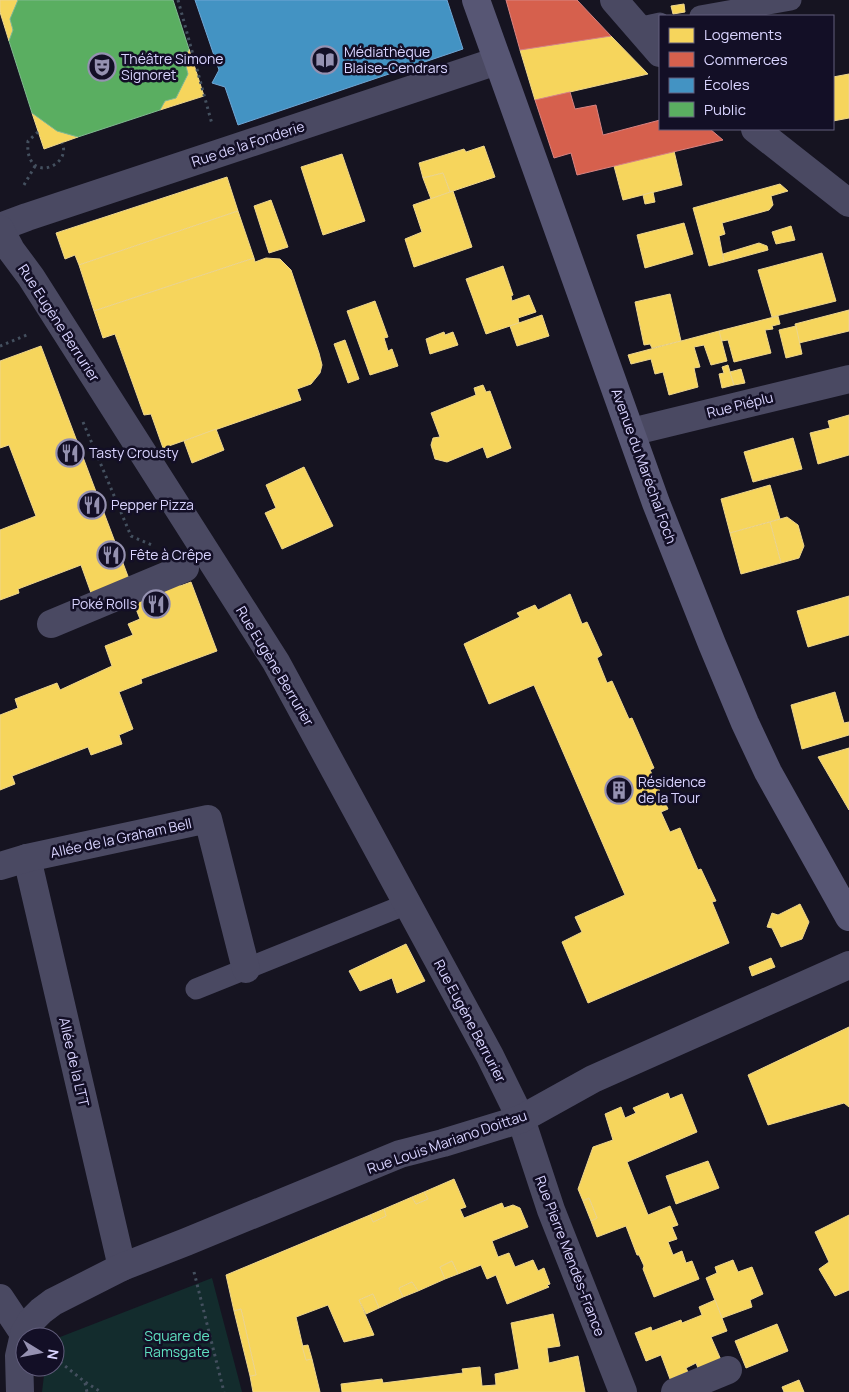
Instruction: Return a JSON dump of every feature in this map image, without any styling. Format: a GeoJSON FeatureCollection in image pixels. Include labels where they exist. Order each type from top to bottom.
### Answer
{"type":"FeatureCollection","features":[{"type":"Feature","properties":{"kind":"main road","name":"Avenue du Maréchal Foch"},"geometry":{"type":"LineString","coordinates":[[476,0],[656,503],[712,644],[768,772],[849,917]]}},
{"type":"Feature","properties":{"kind":"street"},"geometry":{"type":"LineString","coordinates":[[614,0],[649,26],[659,51]]}},
{"type":"Feature","properties":{"kind":"street","name":"Rue de la Fonderie"},"geometry":{"type":"LineString","coordinates":[[3,240],[27,216],[497,61]]}},
{"type":"Feature","properties":{"kind":"street"},"geometry":{"type":"LineString","coordinates":[[756,130],[849,204]]}},
{"type":"Feature","properties":{"kind":"street","name":"Rue Eugène Berrurier"},"geometry":{"type":"LineString","coordinates":[[3,240],[31,277],[276,662],[490,1056],[521,1119]]}},
{"type":"Feature","properties":{"kind":"street","name":"Rue Piéplu"},"geometry":{"type":"LineString","coordinates":[[631,432],[849,379]]}},
{"type":"Feature","properties":{"kind":"street"},"geometry":{"type":"LineString","coordinates":[[51,624],[185,568]]}},
{"type":"Feature","properties":{"kind":"street","name":"Allée de la Graham Bell"},"geometry":{"type":"LineString","coordinates":[[0,866],[27,858],[208,819],[246,969]]}},
{"type":"Feature","properties":{"kind":"street","name":"Allée de la LTT"},"geometry":{"type":"LineString","coordinates":[[27,858],[122,1267]]}},
{"type":"Feature","properties":{"kind":"street","name":"Rue Louis Mariano Doittau"},"geometry":{"type":"LineString","coordinates":[[28,1327],[41,1311],[53,1302],[122,1267],[400,1154],[443,1144],[521,1119],[593,1079],[849,965]]}},
{"type":"Feature","properties":{"kind":"street","name":"Rue Pierre Mendès-France"},"geometry":{"type":"LineString","coordinates":[[521,1119],[551,1210],[623,1392]]}},
{"type":"Feature","properties":{"kind":"street"},"geometry":{"type":"LineString","coordinates":[[0,1298],[19,1327]]}},
{"type":"Feature","properties":{"kind":"street"},"geometry":{"type":"LineString","coordinates":[[675,1392],[728,1370]]}},
{"type":"Feature","properties":{"kind":"street"},"geometry":{"type":"LineString","coordinates":[[20,1377],[20,1392]]}},
{"type":"Feature","properties":{"kind":"lane"},"geometry":{"type":"LineString","coordinates":[[706,15],[791,0]]}},
{"type":"Feature","properties":{"kind":"lane"},"geometry":{"type":"LineString","coordinates":[[196,989],[407,904]]}},
{"type":"Feature","properties":{"kind":"path"},"geometry":{"type":"LineString","coordinates":[[178,0],[220,153]]}},
{"type":"Feature","properties":{"kind":"path"},"geometry":{"type":"LineString","coordinates":[[38,132],[28,140],[28,156],[35,166],[43,168],[57,164],[63,153],[64,147],[62,143]]}},
{"type":"Feature","properties":{"kind":"path"},"geometry":{"type":"LineString","coordinates":[[0,346],[33,333]]}},
{"type":"Feature","properties":{"kind":"path"},"geometry":{"type":"LineString","coordinates":[[82,418],[131,536],[174,553],[185,568]]}},
{"type":"Feature","properties":{"kind":"path"},"geometry":{"type":"LineString","coordinates":[[186,1242],[224,1392]]}},
{"type":"Feature","properties":{"kind":"path"},"geometry":{"type":"LineString","coordinates":[[65,1366],[101,1392]]}},
{"type":"Feature","properties":{"kind":"path"},"geometry":{"type":"LineString","coordinates":[[85,1382],[88,1392]]}},
{"type":"Feature","properties":{"kind":"green space","name":"Square de Ramsgate"},"geometry":{"type":"Polygon","coordinates":[[[212,1278],[242,1392],[42,1392],[44,1377],[65,1377],[65,1335],[212,1278]]]}},
{"type":"Feature","properties":{"kind":"building: Logements"},"geometry":{"type":"Polygon","coordinates":[[[0,0],[18,0],[10,19],[13,30],[9,41],[0,12],[0,0]]]}},
{"type":"Feature","properties":{"kind":"building: Logements"},"geometry":{"type":"Polygon","coordinates":[[[684,4],[685,12],[673,14],[671,6],[684,4]]]}},
{"type":"Feature","properties":{"kind":"building: Logements"},"geometry":{"type":"Polygon","coordinates":[[[611,36],[648,74],[535,100],[520,50],[611,36]]]}},
{"type":"Feature","properties":{"kind":"building: Logements"},"geometry":{"type":"Polygon","coordinates":[[[189,49],[204,96],[160,110],[165,101],[176,98],[188,74],[184,59],[189,49]]]}},
{"type":"Feature","properties":{"kind":"building: Logements"},"geometry":{"type":"Polygon","coordinates":[[[849,74],[849,118],[834,121],[834,77],[849,74]]]}},
{"type":"Feature","properties":{"kind":"building: Logements"},"geometry":{"type":"Polygon","coordinates":[[[32,113],[57,131],[78,137],[44,149],[32,113]]]}},
{"type":"Feature","properties":{"kind":"building: Logements"},"geometry":{"type":"Polygon","coordinates":[[[484,146],[495,177],[450,192],[443,173],[423,178],[419,163],[464,149],[466,152],[484,146]]]}},
{"type":"Feature","properties":{"kind":"building: Logements"},"geometry":{"type":"Polygon","coordinates":[[[674,151],[682,185],[623,200],[614,166],[674,151]]]}},
{"type":"Feature","properties":{"kind":"building: Logements"},"geometry":{"type":"Polygon","coordinates":[[[342,154],[365,221],[323,235],[301,167],[342,154]]]}},
{"type":"Feature","properties":{"kind":"building: Logements"},"geometry":{"type":"Polygon","coordinates":[[[443,173],[450,192],[431,199],[423,178],[443,173]]]}},
{"type":"Feature","properties":{"kind":"building: Logements"},"geometry":{"type":"Polygon","coordinates":[[[227,177],[238,211],[79,265],[75,255],[65,259],[56,233],[227,177]]]}},
{"type":"Feature","properties":{"kind":"building: Logements"},"geometry":{"type":"Polygon","coordinates":[[[780,184],[788,191],[771,196],[773,205],[769,210],[722,223],[725,234],[719,236],[724,262],[709,266],[693,208],[780,184]]]}},
{"type":"Feature","properties":{"kind":"building: Logements"},"geometry":{"type":"Polygon","coordinates":[[[453,191],[472,247],[414,267],[405,239],[422,232],[413,205],[453,191]]]}},
{"type":"Feature","properties":{"kind":"building: Logements"},"geometry":{"type":"Polygon","coordinates":[[[653,192],[655,202],[645,204],[643,195],[653,192]]]}},
{"type":"Feature","properties":{"kind":"building: Logements"},"geometry":{"type":"Polygon","coordinates":[[[271,200],[288,247],[269,253],[254,206],[271,200]]]}},
{"type":"Feature","properties":{"kind":"building: Logements"},"geometry":{"type":"Polygon","coordinates":[[[238,211],[254,258],[94,311],[79,265],[238,211]]]}},
{"type":"Feature","properties":{"kind":"building: Logements"},"geometry":{"type":"Polygon","coordinates":[[[684,223],[693,254],[645,268],[637,235],[684,223]]]}},
{"type":"Feature","properties":{"kind":"building: Logements"},"geometry":{"type":"Polygon","coordinates":[[[791,226],[795,240],[776,244],[772,232],[791,226]]]}},
{"type":"Feature","properties":{"kind":"building: Logements"},"geometry":{"type":"Polygon","coordinates":[[[759,243],[767,246],[768,250],[724,262],[723,254],[759,243]]]}},
{"type":"Feature","properties":{"kind":"building: Logements"},"geometry":{"type":"Polygon","coordinates":[[[822,253],[836,301],[772,317],[758,270],[822,253]]]}},
{"type":"Feature","properties":{"kind":"building: Logements"},"geometry":{"type":"Polygon","coordinates":[[[254,258],[255,262],[266,258],[280,259],[291,270],[319,353],[322,365],[320,373],[311,384],[297,389],[301,400],[163,448],[151,414],[144,415],[115,334],[103,338],[94,311],[254,258]]]}},
{"type":"Feature","properties":{"kind":"building: Logements"},"geometry":{"type":"Polygon","coordinates":[[[503,266],[513,295],[511,296],[512,301],[529,295],[536,312],[518,318],[519,323],[486,334],[466,279],[503,266]]]}},
{"type":"Feature","properties":{"kind":"building: Logements"},"geometry":{"type":"Polygon","coordinates":[[[670,294],[681,341],[652,348],[650,344],[644,345],[635,302],[670,294]]]}},
{"type":"Feature","properties":{"kind":"building: Logements"},"geometry":{"type":"Polygon","coordinates":[[[375,301],[388,337],[384,338],[388,351],[392,349],[398,366],[370,375],[347,311],[375,301]]]}},
{"type":"Feature","properties":{"kind":"building: Logements"},"geometry":{"type":"Polygon","coordinates":[[[849,310],[849,331],[799,343],[795,324],[849,310]]]}},
{"type":"Feature","properties":{"kind":"building: Logements"},"geometry":{"type":"Polygon","coordinates":[[[542,315],[549,336],[517,346],[510,326],[542,315]]]}},
{"type":"Feature","properties":{"kind":"building: Logements"},"geometry":{"type":"Polygon","coordinates":[[[778,316],[780,324],[772,326],[773,329],[765,330],[771,353],[734,362],[728,340],[721,341],[719,331],[778,316]]]}},
{"type":"Feature","properties":{"kind":"building: Logements"},"geometry":{"type":"Polygon","coordinates":[[[796,326],[802,354],[786,358],[779,330],[796,326]]]}},
{"type":"Feature","properties":{"kind":"building: Logements"},"geometry":{"type":"Polygon","coordinates":[[[719,331],[727,361],[711,365],[704,345],[694,347],[700,367],[694,368],[698,387],[669,395],[663,372],[655,374],[651,359],[631,364],[628,355],[719,331]]]}},
{"type":"Feature","properties":{"kind":"building: Logements"},"geometry":{"type":"Polygon","coordinates":[[[444,332],[445,335],[453,332],[458,345],[430,354],[426,339],[444,332]]]}},
{"type":"Feature","properties":{"kind":"building: Logements"},"geometry":{"type":"Polygon","coordinates":[[[345,340],[359,379],[348,383],[334,344],[345,340]]]}},
{"type":"Feature","properties":{"kind":"building: Logements"},"geometry":{"type":"Polygon","coordinates":[[[41,346],[129,579],[91,593],[81,565],[18,589],[19,593],[0,600],[0,530],[36,516],[9,445],[0,448],[0,361],[41,346]]]}},
{"type":"Feature","properties":{"kind":"building: Logements"},"geometry":{"type":"Polygon","coordinates":[[[728,365],[734,385],[722,388],[719,374],[724,373],[722,367],[728,365]]]}},
{"type":"Feature","properties":{"kind":"building: Logements"},"geometry":{"type":"Polygon","coordinates":[[[741,369],[745,383],[734,385],[730,372],[741,369]]]}},
{"type":"Feature","properties":{"kind":"building: Logements"},"geometry":{"type":"Polygon","coordinates":[[[483,385],[486,392],[490,391],[511,448],[487,458],[483,447],[447,462],[435,459],[431,445],[433,438],[440,437],[431,413],[476,395],[474,388],[483,385]]]}},
{"type":"Feature","properties":{"kind":"building: Logements"},"geometry":{"type":"Polygon","coordinates":[[[849,415],[849,455],[818,464],[810,433],[830,428],[828,421],[849,415]]]}},
{"type":"Feature","properties":{"kind":"building: Logements"},"geometry":{"type":"Polygon","coordinates":[[[216,429],[224,450],[192,463],[184,441],[216,429]]]}},
{"type":"Feature","properties":{"kind":"building: Logements"},"geometry":{"type":"Polygon","coordinates":[[[793,438],[802,469],[753,482],[744,452],[793,438]]]}},
{"type":"Feature","properties":{"kind":"building: Logements"},"geometry":{"type":"Polygon","coordinates":[[[304,467],[333,526],[282,549],[265,513],[276,508],[266,485],[304,467]]]}},
{"type":"Feature","properties":{"kind":"building: Logements"},"geometry":{"type":"Polygon","coordinates":[[[770,485],[780,519],[730,533],[721,499],[770,485]]]}},
{"type":"Feature","properties":{"kind":"building: Logements"},"geometry":{"type":"Polygon","coordinates":[[[787,517],[798,525],[804,546],[799,558],[781,563],[770,522],[787,517]]]}},
{"type":"Feature","properties":{"kind":"building: Logements"},"geometry":{"type":"Polygon","coordinates":[[[770,522],[781,563],[741,574],[730,533],[770,522]]]}},
{"type":"Feature","properties":{"kind":"building: Logements"},"geometry":{"type":"Polygon","coordinates":[[[178,581],[180,586],[191,582],[217,651],[141,679],[142,683],[119,692],[133,729],[119,735],[122,744],[91,755],[88,747],[12,776],[15,784],[0,790],[0,715],[18,708],[15,699],[57,683],[60,690],[112,666],[105,646],[133,635],[128,624],[140,619],[132,599],[178,581]]]}},
{"type":"Feature","properties":{"kind":"building: Logements","name":"Résidence de la Tour"},"geometry":{"type":"Polygon","coordinates":[[[570,594],[582,624],[587,622],[602,655],[597,658],[607,683],[612,681],[629,719],[632,718],[654,768],[650,770],[668,809],[661,812],[670,832],[680,828],[698,870],[701,869],[716,901],[712,902],[729,943],[588,1003],[562,942],[582,932],[575,917],[625,895],[534,685],[489,704],[464,644],[520,617],[517,613],[535,605],[538,610],[570,594]]]}},
{"type":"Feature","properties":{"kind":"building: Logements"},"geometry":{"type":"Polygon","coordinates":[[[849,596],[849,635],[808,647],[797,611],[849,596]]]}},
{"type":"Feature","properties":{"kind":"building: Logements"},"geometry":{"type":"Polygon","coordinates":[[[835,692],[844,723],[849,722],[849,735],[802,749],[791,705],[835,692]]]}},
{"type":"Feature","properties":{"kind":"building: Logements"},"geometry":{"type":"Polygon","coordinates":[[[849,748],[849,810],[818,757],[849,748]]]}},
{"type":"Feature","properties":{"kind":"building: Logements"},"geometry":{"type":"Polygon","coordinates":[[[800,904],[809,922],[802,939],[781,947],[772,928],[767,927],[772,913],[778,915],[800,904]]]}},
{"type":"Feature","properties":{"kind":"building: Logements"},"geometry":{"type":"Polygon","coordinates":[[[406,944],[425,981],[397,993],[392,978],[360,991],[349,971],[406,944]]]}},
{"type":"Feature","properties":{"kind":"building: Logements"},"geometry":{"type":"Polygon","coordinates":[[[771,958],[775,967],[752,976],[749,967],[771,958]]]}},
{"type":"Feature","properties":{"kind":"building: Logements"},"geometry":{"type":"Polygon","coordinates":[[[849,1027],[849,1107],[844,1103],[768,1125],[748,1075],[849,1027]]]}},
{"type":"Feature","properties":{"kind":"building: Logements"},"geometry":{"type":"Polygon","coordinates":[[[668,1093],[670,1099],[682,1094],[697,1132],[627,1162],[648,1215],[670,1206],[678,1225],[672,1227],[677,1239],[668,1242],[673,1255],[682,1251],[686,1263],[692,1261],[699,1279],[654,1297],[643,1269],[644,1266],[639,1255],[637,1255],[626,1226],[597,1237],[591,1221],[597,1218],[589,1198],[583,1201],[578,1189],[593,1147],[613,1140],[605,1114],[621,1107],[625,1118],[636,1113],[633,1108],[668,1093]]]}},
{"type":"Feature","properties":{"kind":"building: Logements"},"geometry":{"type":"Polygon","coordinates":[[[708,1161],[719,1188],[676,1204],[666,1176],[708,1161]]]}},
{"type":"Feature","properties":{"kind":"building: Logements"},"geometry":{"type":"Polygon","coordinates":[[[454,1179],[466,1207],[460,1209],[464,1218],[502,1203],[504,1208],[513,1205],[520,1208],[528,1227],[492,1241],[498,1257],[509,1253],[515,1267],[533,1260],[538,1271],[544,1268],[550,1284],[547,1285],[549,1287],[507,1304],[496,1275],[487,1279],[481,1265],[458,1274],[452,1261],[440,1267],[445,1279],[418,1291],[412,1282],[399,1288],[403,1297],[379,1308],[373,1294],[359,1300],[374,1335],[344,1342],[328,1305],[296,1317],[306,1360],[312,1359],[320,1392],[253,1392],[250,1376],[256,1375],[241,1309],[234,1311],[226,1275],[370,1215],[373,1222],[386,1216],[384,1209],[412,1197],[416,1204],[428,1199],[424,1192],[454,1179]]]}},
{"type":"Feature","properties":{"kind":"building: Logements"},"geometry":{"type":"Polygon","coordinates":[[[424,1192],[428,1199],[416,1204],[412,1197],[424,1192]]]}},
{"type":"Feature","properties":{"kind":"building: Logements"},"geometry":{"type":"Polygon","coordinates":[[[589,1198],[597,1218],[591,1221],[583,1201],[589,1198]]]}},
{"type":"Feature","properties":{"kind":"building: Logements"},"geometry":{"type":"Polygon","coordinates":[[[384,1209],[386,1216],[373,1222],[370,1215],[384,1209]]]}},
{"type":"Feature","properties":{"kind":"building: Logements"},"geometry":{"type":"Polygon","coordinates":[[[849,1215],[849,1290],[835,1296],[819,1269],[829,1262],[815,1232],[849,1215]]]}},
{"type":"Feature","properties":{"kind":"building: Logements"},"geometry":{"type":"Polygon","coordinates":[[[733,1260],[738,1272],[752,1267],[763,1294],[750,1300],[752,1307],[722,1318],[706,1278],[717,1273],[715,1267],[733,1260]]]}},
{"type":"Feature","properties":{"kind":"building: Logements"},"geometry":{"type":"Polygon","coordinates":[[[452,1261],[458,1274],[445,1279],[440,1267],[452,1261]]]}},
{"type":"Feature","properties":{"kind":"building: Logements"},"geometry":{"type":"Polygon","coordinates":[[[412,1282],[418,1291],[403,1297],[399,1288],[412,1282]]]}},
{"type":"Feature","properties":{"kind":"building: Logements"},"geometry":{"type":"Polygon","coordinates":[[[373,1294],[379,1308],[366,1314],[359,1300],[373,1294]]]}},
{"type":"Feature","properties":{"kind":"building: Logements"},"geometry":{"type":"Polygon","coordinates":[[[715,1300],[727,1331],[711,1337],[721,1360],[698,1368],[696,1363],[686,1368],[688,1372],[670,1379],[661,1355],[646,1361],[635,1333],[651,1327],[652,1331],[681,1320],[682,1323],[702,1315],[699,1307],[715,1300]]]}},
{"type":"Feature","properties":{"kind":"building: Logements"},"geometry":{"type":"Polygon","coordinates":[[[241,1309],[256,1375],[250,1376],[234,1311],[241,1309]]]}},
{"type":"Feature","properties":{"kind":"building: Logements"},"geometry":{"type":"Polygon","coordinates":[[[553,1314],[560,1346],[547,1348],[549,1363],[578,1356],[585,1392],[342,1392],[341,1384],[382,1379],[383,1383],[463,1373],[462,1369],[480,1367],[482,1386],[496,1385],[495,1374],[519,1369],[511,1323],[553,1314]]]}},
{"type":"Feature","properties":{"kind":"building: Logements"},"geometry":{"type":"Polygon","coordinates":[[[777,1324],[788,1351],[746,1368],[735,1341],[777,1324]]]}},
{"type":"Feature","properties":{"kind":"building: Logements"},"geometry":{"type":"Polygon","coordinates":[[[308,1345],[312,1359],[306,1360],[302,1346],[308,1345]]]}},
{"type":"Feature","properties":{"kind":"building: Logements"},"geometry":{"type":"Polygon","coordinates":[[[799,1380],[804,1392],[784,1392],[782,1387],[799,1380]]]}},
{"type":"Feature","properties":{"kind":"building: Commerces"},"geometry":{"type":"Polygon","coordinates":[[[506,0],[577,0],[611,36],[520,50],[506,0]]]}},
{"type":"Feature","properties":{"kind":"building: Commerces"},"geometry":{"type":"Polygon","coordinates":[[[570,92],[575,109],[596,105],[603,135],[659,120],[659,130],[711,130],[723,140],[577,175],[571,153],[554,158],[535,100],[570,92]]]}},
{"type":"Feature","properties":{"kind":"building: Écoles","name":"Médiathèque Blaise-Cendrars"},"geometry":{"type":"Polygon","coordinates":[[[195,0],[447,0],[463,49],[238,125],[225,87],[212,83],[219,70],[195,0]]]}},
{"type":"Feature","properties":{"kind":"building: Public","name":"Théâtre Simone Signoret"},"geometry":{"type":"Polygon","coordinates":[[[18,0],[173,0],[189,49],[184,59],[188,74],[176,98],[165,101],[160,110],[78,137],[57,131],[32,113],[9,41],[13,30],[10,19],[18,0]]]}},
{"type":"Feature","properties":{"kind":"place","name":"Médiathèque Blaise-Cendrars"},"geometry":{"type":"Point","coordinates":[325,60]}},
{"type":"Feature","properties":{"kind":"place","name":"Théâtre Simone Signoret"},"geometry":{"type":"Point","coordinates":[102,67]}},
{"type":"Feature","properties":{"kind":"place","name":"Tasty Crousty"},"geometry":{"type":"Point","coordinates":[70,453]}},
{"type":"Feature","properties":{"kind":"place","name":"Pepper Pizza"},"geometry":{"type":"Point","coordinates":[92,505]}},
{"type":"Feature","properties":{"kind":"place","name":"Fête à Crêpe"},"geometry":{"type":"Point","coordinates":[111,555]}},
{"type":"Feature","properties":{"kind":"place","name":"Poké Rolls"},"geometry":{"type":"Point","coordinates":[156,604]}},
{"type":"Feature","properties":{"kind":"place","name":"Résidence de la Tour"},"geometry":{"type":"Point","coordinates":[619,790]}}]}
